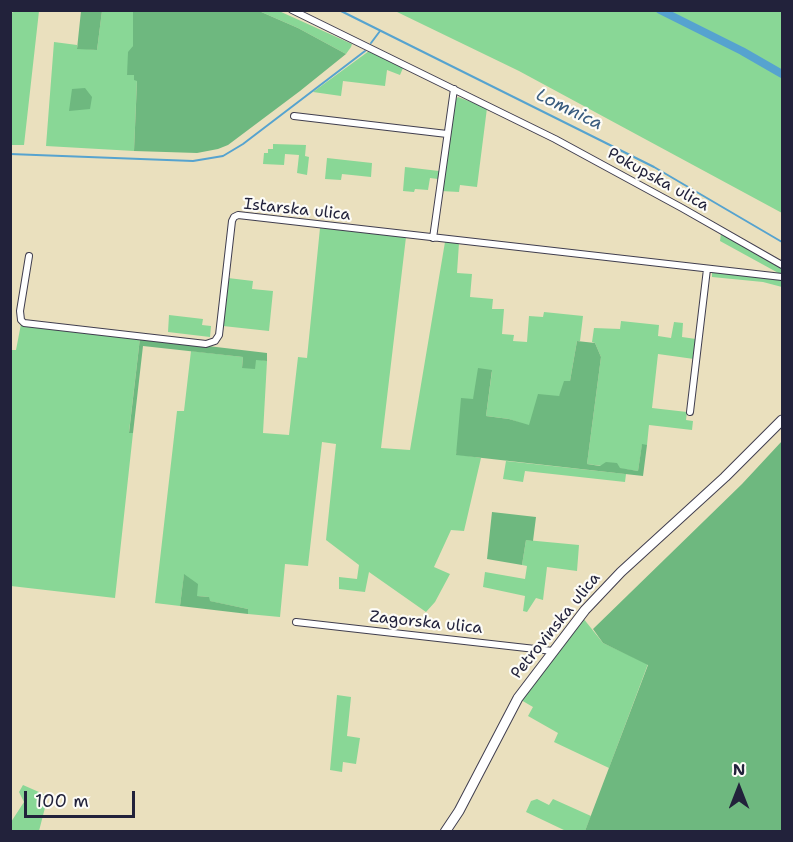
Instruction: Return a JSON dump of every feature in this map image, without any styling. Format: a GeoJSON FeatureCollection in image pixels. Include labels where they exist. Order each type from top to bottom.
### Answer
{"type":"FeatureCollection","features":[{"type":"Feature","properties":{"kind":"street","name":"Pokupska ulica"},"geometry":{"type":"LineString","coordinates":[[292,10],[564,144],[783,266]]}},
{"type":"Feature","properties":{"kind":"street"},"geometry":{"type":"LineString","coordinates":[[433,238],[454,89]]}},
{"type":"Feature","properties":{"kind":"street"},"geometry":{"type":"LineString","coordinates":[[294,116],[447,134]]}},
{"type":"Feature","properties":{"kind":"street","name":"Istarska ulica"},"geometry":{"type":"LineString","coordinates":[[29,256],[20,311],[21,320],[24,323],[212,344],[219,335],[234,217],[243,215],[783,277]]}},
{"type":"Feature","properties":{"kind":"street"},"geometry":{"type":"LineString","coordinates":[[690,412],[707,269]]}},
{"type":"Feature","properties":{"kind":"street","name":"Petrovinska ulica"},"geometry":{"type":"LineString","coordinates":[[445,831],[459,811],[508,714],[585,610],[607,586],[783,420]]}},
{"type":"Feature","properties":{"kind":"street","name":"Zagorska ulica"},"geometry":{"type":"LineString","coordinates":[[296,622],[553,651]]}},
{"type":"Feature","properties":{"kind":"green space"},"geometry":{"type":"Polygon","coordinates":[[[19,10],[39,11],[24,145],[10,145],[11,13],[19,10]]]}},
{"type":"Feature","properties":{"kind":"green space"},"geometry":{"type":"Polygon","coordinates":[[[81,11],[102,11],[97,50],[77,49],[81,11]]]}},
{"type":"Feature","properties":{"kind":"green space"},"geometry":{"type":"Polygon","coordinates":[[[102,11],[133,11],[133,46],[127,75],[134,75],[137,80],[134,151],[46,146],[54,42],[97,50],[102,11]]]}},
{"type":"Feature","properties":{"kind":"green space"},"geometry":{"type":"Polygon","coordinates":[[[133,11],[259,11],[298,28],[346,54],[228,145],[197,153],[134,151],[137,81],[134,80],[134,75],[127,75],[128,52],[133,46],[133,11]]]}},
{"type":"Feature","properties":{"kind":"green space"},"geometry":{"type":"Polygon","coordinates":[[[259,11],[279,11],[352,44],[351,47],[346,54],[298,28],[259,11]]]}},
{"type":"Feature","properties":{"kind":"green space"},"geometry":{"type":"Polygon","coordinates":[[[395,11],[782,11],[782,213],[519,71],[395,11]]]}},
{"type":"Feature","properties":{"kind":"green space"},"geometry":{"type":"Polygon","coordinates":[[[369,51],[403,68],[400,75],[387,70],[385,86],[343,81],[341,96],[313,92],[369,51]]]}},
{"type":"Feature","properties":{"kind":"green space"},"geometry":{"type":"Polygon","coordinates":[[[85,88],[92,97],[90,109],[69,111],[72,89],[85,88]]]}},
{"type":"Feature","properties":{"kind":"green space"},"geometry":{"type":"Polygon","coordinates":[[[458,97],[487,108],[477,187],[460,185],[459,192],[441,191],[455,100],[458,97]]]}},
{"type":"Feature","properties":{"kind":"green space"},"geometry":{"type":"Polygon","coordinates":[[[273,144],[306,145],[305,156],[309,157],[307,175],[297,173],[299,155],[285,154],[284,165],[263,164],[264,153],[268,153],[268,149],[273,149],[273,144]]]}},
{"type":"Feature","properties":{"kind":"green space"},"geometry":{"type":"Polygon","coordinates":[[[327,158],[372,163],[371,177],[342,174],[341,180],[325,179],[327,158]]]}},
{"type":"Feature","properties":{"kind":"green space"},"geometry":{"type":"Polygon","coordinates":[[[405,167],[439,171],[438,179],[430,178],[428,190],[403,191],[405,167]]]}},
{"type":"Feature","properties":{"kind":"green space"},"geometry":{"type":"Polygon","coordinates":[[[320,228],[406,237],[381,448],[410,450],[445,242],[459,243],[457,273],[472,274],[470,297],[493,299],[492,309],[504,309],[502,334],[514,335],[513,341],[527,342],[529,316],[543,317],[544,312],[583,316],[580,341],[577,341],[570,381],[559,396],[529,426],[509,419],[486,416],[492,371],[473,399],[456,454],[481,458],[464,531],[451,530],[434,567],[450,574],[435,602],[426,612],[369,572],[365,592],[339,589],[339,577],[357,579],[359,565],[326,540],[336,444],[322,442],[308,566],[285,564],[280,617],[248,614],[248,609],[209,601],[209,597],[196,596],[184,575],[180,606],[155,603],[177,411],[184,411],[191,351],[243,357],[242,368],[256,359],[267,361],[263,433],[289,435],[298,357],[307,358],[320,228]]]}},
{"type":"Feature","properties":{"kind":"green space"},"geometry":{"type":"Polygon","coordinates":[[[721,233],[782,269],[782,275],[720,241],[721,233]]]}},
{"type":"Feature","properties":{"kind":"green space"},"geometry":{"type":"Polygon","coordinates":[[[712,272],[782,280],[782,287],[763,282],[712,277],[712,272]]]}},
{"type":"Feature","properties":{"kind":"green space"},"geometry":{"type":"Polygon","coordinates":[[[228,278],[253,281],[252,289],[273,291],[269,331],[223,326],[228,278]]]}},
{"type":"Feature","properties":{"kind":"green space"},"geometry":{"type":"Polygon","coordinates":[[[169,315],[203,319],[202,325],[211,326],[210,337],[168,332],[169,315]]]}},
{"type":"Feature","properties":{"kind":"green space"},"geometry":{"type":"Polygon","coordinates":[[[621,321],[659,325],[658,336],[671,338],[674,322],[683,323],[682,337],[696,339],[694,359],[658,354],[652,408],[687,412],[686,420],[693,421],[692,430],[649,425],[647,445],[642,445],[638,471],[587,464],[601,357],[595,343],[592,342],[594,328],[620,329],[621,321]]]}},
{"type":"Feature","properties":{"kind":"green space"},"geometry":{"type":"Polygon","coordinates":[[[21,324],[140,338],[129,432],[133,433],[115,598],[11,586],[10,350],[16,350],[21,324]]]}},
{"type":"Feature","properties":{"kind":"green space"},"geometry":{"type":"Polygon","coordinates":[[[140,338],[267,353],[267,361],[256,360],[255,369],[242,368],[243,357],[143,346],[133,433],[129,433],[140,338]]]}},
{"type":"Feature","properties":{"kind":"green space"},"geometry":{"type":"Polygon","coordinates":[[[577,341],[595,343],[601,357],[587,464],[600,466],[606,462],[617,463],[620,468],[638,471],[642,444],[647,445],[643,476],[456,455],[461,398],[473,399],[478,368],[492,370],[486,416],[529,425],[538,394],[559,396],[564,381],[570,381],[577,341]]]}},
{"type":"Feature","properties":{"kind":"green space"},"geometry":{"type":"Polygon","coordinates":[[[782,441],[782,831],[585,831],[648,665],[603,643],[593,629],[742,484],[782,441]]]}},
{"type":"Feature","properties":{"kind":"green space"},"geometry":{"type":"Polygon","coordinates":[[[506,461],[626,474],[625,482],[525,471],[523,482],[503,479],[506,461]]]}},
{"type":"Feature","properties":{"kind":"green space"},"geometry":{"type":"Polygon","coordinates":[[[492,512],[536,517],[533,541],[526,540],[522,565],[487,559],[492,512]]]}},
{"type":"Feature","properties":{"kind":"green space"},"geometry":{"type":"Polygon","coordinates":[[[526,540],[579,545],[577,571],[547,567],[543,600],[536,598],[527,612],[523,611],[525,596],[483,587],[485,572],[525,579],[527,566],[522,565],[526,540]]]}},
{"type":"Feature","properties":{"kind":"green space"},"geometry":{"type":"Polygon","coordinates":[[[184,574],[198,584],[197,596],[209,597],[210,601],[248,609],[248,614],[180,606],[184,574]]]}},
{"type":"Feature","properties":{"kind":"green space"},"geometry":{"type":"Polygon","coordinates":[[[583,618],[603,643],[648,664],[609,768],[554,742],[558,733],[528,716],[533,707],[521,700],[583,618]]]}},
{"type":"Feature","properties":{"kind":"green space"},"geometry":{"type":"Polygon","coordinates":[[[337,695],[351,697],[347,736],[360,738],[356,764],[343,762],[342,772],[330,770],[337,695]]]}},
{"type":"Feature","properties":{"kind":"green space"},"geometry":{"type":"Polygon","coordinates":[[[23,785],[48,796],[39,831],[11,831],[11,822],[24,802],[19,792],[23,785]]]}},
{"type":"Feature","properties":{"kind":"green space"},"geometry":{"type":"Polygon","coordinates":[[[537,799],[549,805],[553,799],[591,816],[585,831],[566,831],[526,812],[531,801],[537,799]]]}},
{"type":"Feature","properties":{"kind":"waterway","name":"Lomnica"},"geometry":{"type":"LineString","coordinates":[[339,10],[654,167],[782,242]]}},
{"type":"Feature","properties":{"kind":"waterway"},"geometry":{"type":"LineString","coordinates":[[660,10],[782,74]]}},
{"type":"Feature","properties":{"kind":"waterway"},"geometry":{"type":"LineString","coordinates":[[371,43],[380,31]]}},
{"type":"Feature","properties":{"kind":"waterway"},"geometry":{"type":"LineString","coordinates":[[10,154],[193,161],[223,156],[243,144],[365,51]]}}]}
